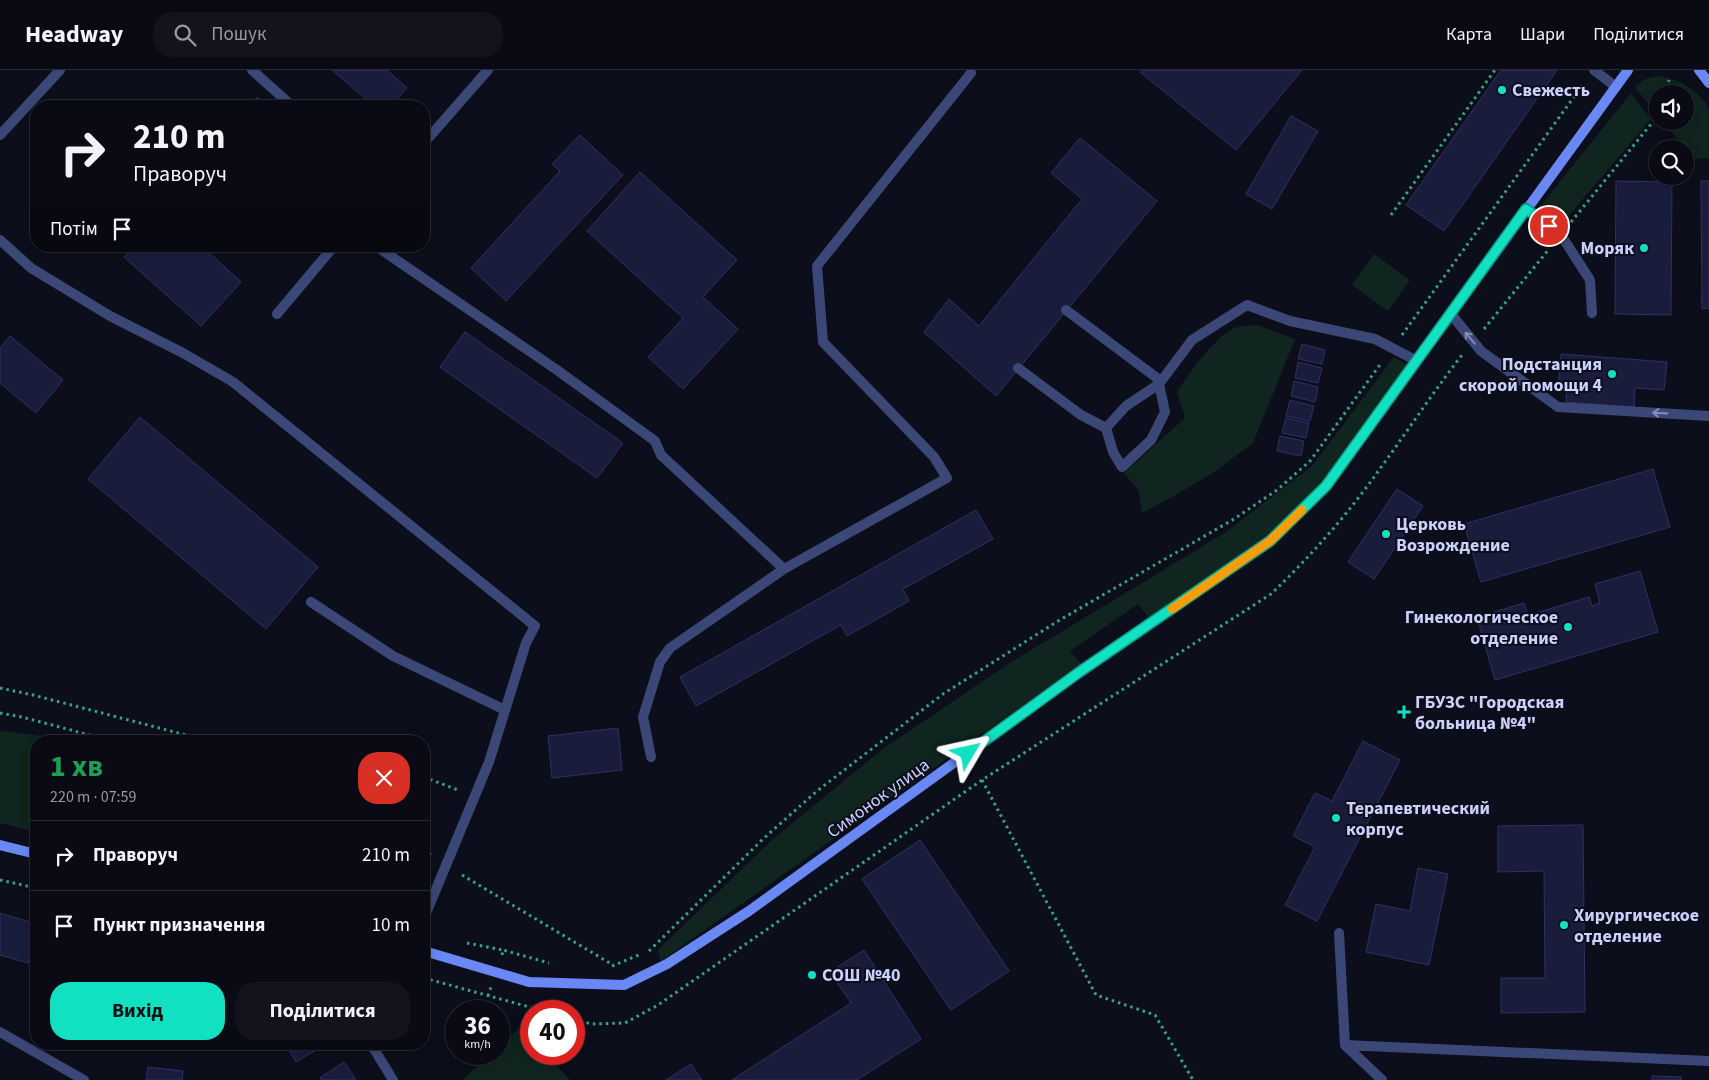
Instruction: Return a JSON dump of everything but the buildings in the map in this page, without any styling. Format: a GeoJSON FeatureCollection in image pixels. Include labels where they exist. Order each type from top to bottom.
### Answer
{"type":"FeatureCollection","features":[{"type":"Feature","properties":{"kind":"street"},"geometry":{"type":"LineString","coordinates":[[32,100],[60,70]]}},
{"type":"Feature","properties":{"kind":"street"},"geometry":{"type":"LineString","coordinates":[[252,70],[285,100]]}},
{"type":"Feature","properties":{"kind":"street"},"geometry":{"type":"LineString","coordinates":[[430,136],[488,70]]}},
{"type":"Feature","properties":{"kind":"street","name":"Симонок улица"},"geometry":{"type":"LineString","coordinates":[[430,953],[529,982],[624,986],[667,964],[749,911],[1078,673],[1270,541],[1326,486],[1628,70]]}},
{"type":"Feature","properties":{"kind":"street"},"geometry":{"type":"LineString","coordinates":[[1699,70],[1709,83]]}},
{"type":"Feature","properties":{"kind":"street"},"geometry":{"type":"LineString","coordinates":[[651,757],[643,717],[660,662],[670,648],[784,569],[947,478],[934,457],[823,342],[817,266],[971,73]]}},
{"type":"Feature","properties":{"kind":"street"},"geometry":{"type":"LineString","coordinates":[[1591,74],[1616,87]]}},
{"type":"Feature","properties":{"kind":"street"},"geometry":{"type":"LineString","coordinates":[[0,135],[30,102]]}},
{"type":"Feature","properties":{"kind":"street"},"geometry":{"type":"LineString","coordinates":[[1526,209],[1561,235],[1590,280],[1592,313]]}},
{"type":"Feature","properties":{"kind":"street"},"geometry":{"type":"LineString","coordinates":[[0,240],[31,268],[110,316],[233,382],[535,626],[526,643],[489,762],[430,903]]}},
{"type":"Feature","properties":{"kind":"street"},"geometry":{"type":"LineString","coordinates":[[277,314],[329,252]]}},
{"type":"Feature","properties":{"kind":"street"},"geometry":{"type":"LineString","coordinates":[[385,252],[557,370],[654,441],[661,454],[784,569]]}},
{"type":"Feature","properties":{"kind":"street"},"geometry":{"type":"LineString","coordinates":[[1106,428],[1126,406],[1160,382],[1192,340],[1248,305],[1290,321],[1375,339],[1417,361]]}},
{"type":"Feature","properties":{"kind":"street"},"geometry":{"type":"LineString","coordinates":[[1018,368],[1081,415],[1106,428],[1113,452],[1122,467],[1151,440],[1165,412],[1160,382],[1066,310]]}},
{"type":"Feature","properties":{"kind":"street"},"geometry":{"type":"LineString","coordinates":[[1451,314],[1481,351],[1558,407],[1709,416]]}},
{"type":"Feature","properties":{"kind":"street"},"geometry":{"type":"LineString","coordinates":[[311,602],[392,656],[505,710]]}},
{"type":"Feature","properties":{"kind":"street"},"geometry":{"type":"LineString","coordinates":[[0,845],[30,852]]}},
{"type":"Feature","properties":{"kind":"street"},"geometry":{"type":"LineString","coordinates":[[1339,933],[1345,1045],[1382,1080]]}},
{"type":"Feature","properties":{"kind":"street"},"geometry":{"type":"LineString","coordinates":[[0,1032],[30,1049]]}},
{"type":"Feature","properties":{"kind":"street"},"geometry":{"type":"LineString","coordinates":[[1345,1045],[1709,1061]]}},
{"type":"Feature","properties":{"kind":"street"},"geometry":{"type":"LineString","coordinates":[[32,1050],[84,1080]]}},
{"type":"Feature","properties":{"kind":"street"},"geometry":{"type":"LineString","coordinates":[[375,1050],[393,1080]]}},
{"type":"Feature","properties":{"kind":"path"},"geometry":{"type":"LineString","coordinates":[[1392,215],[1495,70]]}},
{"type":"Feature","properties":{"kind":"path"},"geometry":{"type":"LineString","coordinates":[[649,952],[763,839],[818,791],[943,694],[1058,621],[1234,519],[1276,490],[1310,461],[1591,74]]}},
{"type":"Feature","properties":{"kind":"path"},"geometry":{"type":"LineString","coordinates":[[1667,85],[1669,80]]}},
{"type":"Feature","properties":{"kind":"path"},"geometry":{"type":"LineString","coordinates":[[0,688],[186,735]]}},
{"type":"Feature","properties":{"kind":"path"},"geometry":{"type":"LineString","coordinates":[[0,713],[90,735]]}},
{"type":"Feature","properties":{"kind":"path"},"geometry":{"type":"LineString","coordinates":[[430,779],[452,788]]}},
{"type":"Feature","properties":{"kind":"path"},"geometry":{"type":"LineString","coordinates":[[982,780],[1096,995],[1155,1015],[1193,1080]]}},
{"type":"Feature","properties":{"kind":"path"},"geometry":{"type":"LineString","coordinates":[[445,865],[614,965],[640,955]]}},
{"type":"Feature","properties":{"kind":"path"},"geometry":{"type":"LineString","coordinates":[[0,880],[30,887]]}},
{"type":"Feature","properties":{"kind":"path"},"geometry":{"type":"LineString","coordinates":[[430,980],[520,1004]]}},
{"type":"Feature","properties":{"kind":"green space"},"geometry":{"type":"Polygon","coordinates":[[[1657,76],[1685,85],[1649,85],[1649,105],[1635,87],[1643,80],[1657,76]]]}},
{"type":"Feature","properties":{"kind":"green space"},"geometry":{"type":"Polygon","coordinates":[[[1694,91],[1709,109],[1709,158],[1694,159],[1694,140],[1678,140],[1670,130],[1694,130],[1694,91]]]}},
{"type":"Feature","properties":{"kind":"green space"},"geometry":{"type":"Polygon","coordinates":[[[1631,93],[1649,116],[1649,121],[1559,227],[1538,209],[1631,93]]]}},
{"type":"Feature","properties":{"kind":"green space"},"geometry":{"type":"Polygon","coordinates":[[[1374,254],[1410,280],[1388,311],[1352,285],[1374,254]]]}},
{"type":"Feature","properties":{"kind":"green space"},"geometry":{"type":"Polygon","coordinates":[[[1257,325],[1295,339],[1253,443],[1214,472],[1142,513],[1139,491],[1124,473],[1185,418],[1177,392],[1210,348],[1234,328],[1257,325]]]}},
{"type":"Feature","properties":{"kind":"green space"},"geometry":{"type":"Polygon","coordinates":[[[1394,357],[1407,365],[1322,483],[1267,538],[1150,619],[1138,604],[1070,651],[1081,664],[661,961],[658,950],[773,839],[884,748],[1008,664],[1226,532],[1312,466],[1394,357]]]}},
{"type":"Feature","properties":{"kind":"green space"},"geometry":{"type":"Polygon","coordinates":[[[0,731],[36,735],[30,735],[30,830],[0,823],[0,731]]]}},
{"type":"Feature","properties":{"kind":"green space"},"geometry":{"type":"Polygon","coordinates":[[[520,1027],[520,1065],[556,1065],[570,1080],[462,1080],[479,1065],[510,1065],[510,1036],[520,1027]]]}},
{"type":"Feature","properties":{"kind":"slow traffic"},"geometry":{"type":"LineString","coordinates":[[1172,609],[1270,541],[1302,510]]}},
{"type":"Feature","properties":{"kind":"place","name":"Свежесть"},"geometry":{"type":"Point","coordinates":[1502,90]}},
{"type":"Feature","properties":{"kind":"place","name":"Моряк"},"geometry":{"type":"Point","coordinates":[1644,248]}},
{"type":"Feature","properties":{"kind":"place","name":"Подстанция скорой помощи 4"},"geometry":{"type":"Point","coordinates":[1612,374]}},
{"type":"Feature","properties":{"kind":"place","name":"Церковь Возрождение"},"geometry":{"type":"Point","coordinates":[1386,534]}},
{"type":"Feature","properties":{"kind":"place","name":"Гинекологическое отделение"},"geometry":{"type":"Point","coordinates":[1568,627]}},
{"type":"Feature","properties":{"kind":"place","name":"ГБУЗС \"Городская больница №4\""},"geometry":{"type":"Point","coordinates":[1404,712]}},
{"type":"Feature","properties":{"kind":"place","name":"Терапевтический корпус"},"geometry":{"type":"Point","coordinates":[1336,818]}},
{"type":"Feature","properties":{"kind":"place","name":"Хирургическое отделение"},"geometry":{"type":"Point","coordinates":[1564,925]}},
{"type":"Feature","properties":{"kind":"place","name":"СОШ №40"},"geometry":{"type":"Point","coordinates":[812,975]}},
{"type":"Feature","properties":{"kind":"route"},"geometry":{"type":"LineString","coordinates":[[968,753],[1078,673],[1270,541],[1326,486],[1526,209],[1549,226]]}}]}
